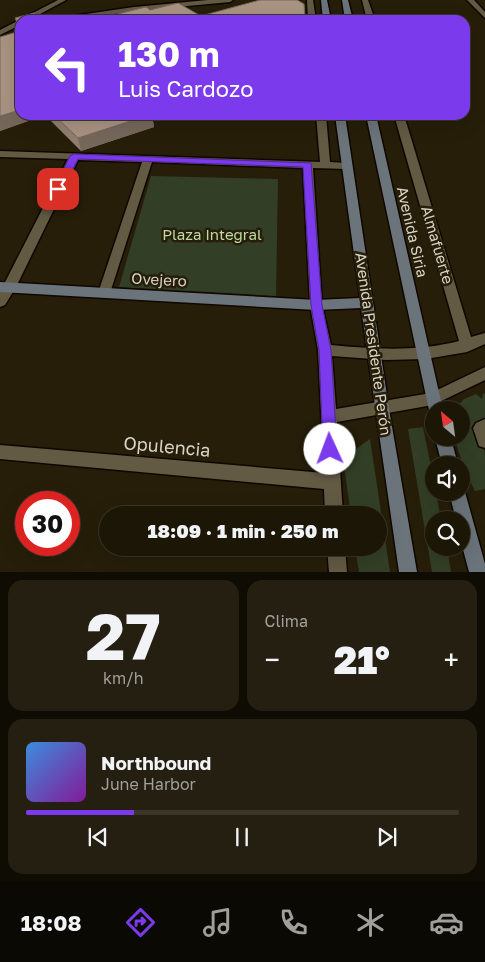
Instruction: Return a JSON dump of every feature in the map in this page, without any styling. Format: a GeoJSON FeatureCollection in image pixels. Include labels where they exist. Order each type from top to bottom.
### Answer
{"type":"FeatureCollection","features":[{"type":"Feature","properties":{"kind":"main road"},"geometry":{"type":"LineString","coordinates":[[324,0],[326,15]]}},
{"type":"Feature","properties":{"kind":"main road"},"geometry":{"type":"LineString","coordinates":[[345,0],[348,15]]}},
{"type":"Feature","properties":{"kind":"main road","name":"Avenida Presidente Perón"},"geometry":{"type":"LineString","coordinates":[[341,120],[382,409],[408,572]]}},
{"type":"Feature","properties":{"kind":"main road","name":"Avenida Siria"},"geometry":{"type":"LineString","coordinates":[[372,120],[424,355]]}},
{"type":"Feature","properties":{"kind":"main road","name":"Ovejero"},"geometry":{"type":"LineString","coordinates":[[5,287],[316,305],[367,302]]}},
{"type":"Feature","properties":{"kind":"main road"},"geometry":{"type":"LineString","coordinates":[[424,355],[434,401]]}},
{"type":"Feature","properties":{"kind":"main road"},"geometry":{"type":"LineString","coordinates":[[459,501],[478,572]]}},
{"type":"Feature","properties":{"kind":"street"},"geometry":{"type":"LineString","coordinates":[[34,15],[63,0]]}},
{"type":"Feature","properties":{"kind":"street"},"geometry":{"type":"LineString","coordinates":[[93,15],[230,0]]}},
{"type":"Feature","properties":{"kind":"street"},"geometry":{"type":"LineString","coordinates":[[310,0],[312,15]]}},
{"type":"Feature","properties":{"kind":"street"},"geometry":{"type":"LineString","coordinates":[[366,0],[370,15]]}},
{"type":"Feature","properties":{"kind":"street"},"geometry":{"type":"LineString","coordinates":[[470,0],[485,16]]}},
{"type":"Feature","properties":{"kind":"street"},"geometry":{"type":"LineString","coordinates":[[128,15],[134,10]]}},
{"type":"Feature","properties":{"kind":"street"},"geometry":{"type":"LineString","coordinates":[[0,33],[15,25]]}},
{"type":"Feature","properties":{"kind":"street"},"geometry":{"type":"LineString","coordinates":[[321,120],[325,165]]}},
{"type":"Feature","properties":{"kind":"street","name":"Almafuerte"},"geometry":{"type":"LineString","coordinates":[[400,120],[467,346]]}},
{"type":"Feature","properties":{"kind":"street"},"geometry":{"type":"LineString","coordinates":[[0,154],[347,166]]}},
{"type":"Feature","properties":{"kind":"street"},"geometry":{"type":"LineString","coordinates":[[0,302],[5,287],[74,156]]}},
{"type":"Feature","properties":{"kind":"street"},"geometry":{"type":"LineString","coordinates":[[104,293],[148,159]]}},
{"type":"Feature","properties":{"kind":"street"},"geometry":{"type":"LineString","coordinates":[[308,165],[316,305],[325,350],[333,506]]}},
{"type":"Feature","properties":{"kind":"street"},"geometry":{"type":"LineString","coordinates":[[325,350],[424,355],[467,346],[485,338]]}},
{"type":"Feature","properties":{"kind":"street"},"geometry":{"type":"LineString","coordinates":[[440,401],[485,373]]}},
{"type":"Feature","properties":{"kind":"street"},"geometry":{"type":"LineString","coordinates":[[329,417],[425,405]]}},
{"type":"Feature","properties":{"kind":"street"},"geometry":{"type":"LineString","coordinates":[[485,426],[481,428],[485,441]]}},
{"type":"Feature","properties":{"kind":"street","name":"Opulencia"},"geometry":{"type":"LineString","coordinates":[[0,452],[331,482]]}},
{"type":"Feature","properties":{"kind":"street"},"geometry":{"type":"LineString","coordinates":[[337,556],[338,572]]}},
{"type":"Feature","properties":{"kind":"green space","name":"Plaza Integral"},"geometry":{"type":"Polygon","coordinates":[[[151,176],[278,179],[276,296],[119,287],[151,176]]]}},
{"type":"Feature","properties":{"kind":"green space"},"geometry":{"type":"Polygon","coordinates":[[[485,393],[485,423],[481,425],[485,455],[485,489],[475,491],[470,481],[470,456],[460,456],[457,446],[470,446],[470,401],[462,401],[476,394],[482,399],[485,393]]]}},
{"type":"Feature","properties":{"kind":"green space"},"geometry":{"type":"Polygon","coordinates":[[[423,427],[425,446],[427,446],[429,456],[425,456],[425,501],[437,501],[439,511],[425,511],[425,530],[408,429],[423,427]]]}},
{"type":"Feature","properties":{"kind":"green space"},"geometry":{"type":"Polygon","coordinates":[[[370,439],[380,506],[350,506],[343,458],[370,439]]]}},
{"type":"Feature","properties":{"kind":"green space"},"geometry":{"type":"Polygon","coordinates":[[[387,552],[390,572],[359,572],[356,556],[387,556],[387,552]]]}},
{"type":"Feature","properties":{"kind":"green space"},"geometry":{"type":"Polygon","coordinates":[[[429,556],[448,556],[451,572],[432,572],[429,556]]]}},
{"type":"Feature","properties":{"kind":"building"},"geometry":{"type":"Polygon","coordinates":[[[260,0],[297,0],[304,4],[305,15],[205,15],[260,0]]]}},
{"type":"Feature","properties":{"kind":"building"},"geometry":{"type":"Polygon","coordinates":[[[178,3],[199,15],[113,15],[146,7],[150,10],[178,3]]]}},
{"type":"Feature","properties":{"kind":"building"},"geometry":{"type":"Polygon","coordinates":[[[15,32],[15,112],[0,116],[0,37],[15,32]]]}},
{"type":"Feature","properties":{"kind":"building"},"geometry":{"type":"Polygon","coordinates":[[[59,120],[134,120],[78,138],[59,120]]]}},
{"type":"Feature","properties":{"kind":"route"},"geometry":{"type":"LineString","coordinates":[[58,189],[74,156],[308,165],[316,305],[325,350],[330,449]]}}]}
